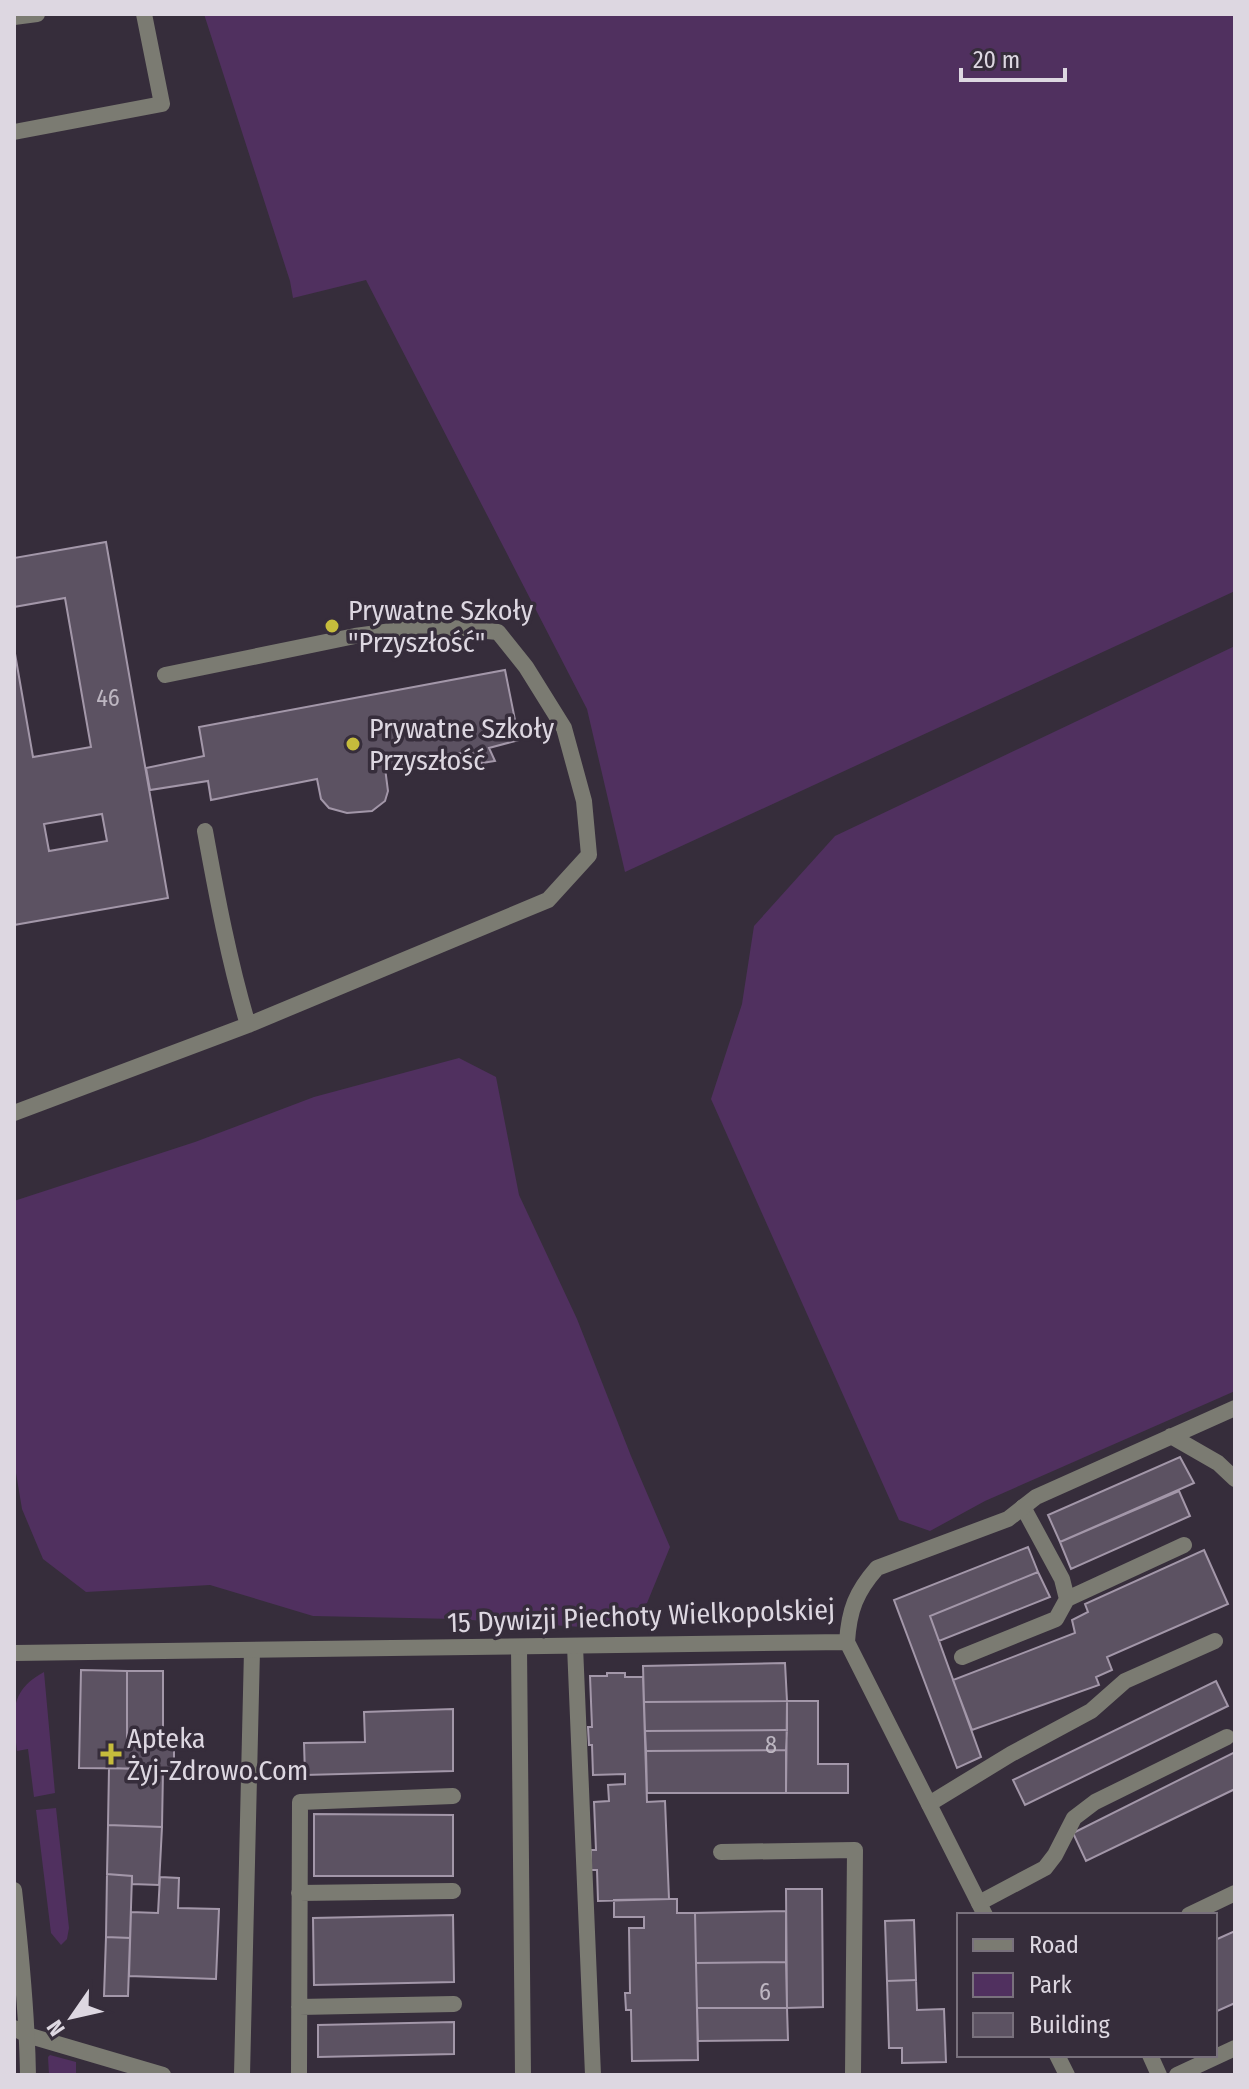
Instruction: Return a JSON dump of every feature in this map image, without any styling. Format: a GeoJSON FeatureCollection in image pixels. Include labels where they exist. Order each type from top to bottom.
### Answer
{"type":"FeatureCollection","features":[{"type":"Feature","properties":{"kind":"street"},"geometry":{"type":"LineString","coordinates":[[14,17],[37,14]]}},
{"type":"Feature","properties":{"kind":"street"},"geometry":{"type":"LineString","coordinates":[[14,132],[162,104],[144,14]]}},
{"type":"Feature","properties":{"kind":"street"},"geometry":{"type":"LineString","coordinates":[[14,1113],[248,1025],[548,900],[589,855],[584,801],[564,728],[526,667],[498,632],[429,626],[355,636],[165,675]]}},
{"type":"Feature","properties":{"kind":"street"},"geometry":{"type":"LineString","coordinates":[[205,831],[232,973],[248,1025]]}},
{"type":"Feature","properties":{"kind":"street","name":"15 Dywizji Piechoty Wielkopolskiej"},"geometry":{"type":"LineString","coordinates":[[14,1653],[847,1642],[848,1622],[854,1602],[863,1584],[877,1568],[1008,1519],[1036,1497],[1235,1408]]}},
{"type":"Feature","properties":{"kind":"street"},"geometry":{"type":"LineString","coordinates":[[1171,1436],[1218,1463],[1235,1479]]}},
{"type":"Feature","properties":{"kind":"street"},"geometry":{"type":"LineString","coordinates":[[1023,1507],[1062,1579],[1067,1599]]}},
{"type":"Feature","properties":{"kind":"street"},"geometry":{"type":"LineString","coordinates":[[962,1657],[1056,1619],[1067,1599],[1184,1545]]}},
{"type":"Feature","properties":{"kind":"street"},"geometry":{"type":"LineString","coordinates":[[929,1804],[1011,1754],[1091,1711],[1125,1681],[1215,1641]]}},
{"type":"Feature","properties":{"kind":"street"},"geometry":{"type":"LineString","coordinates":[[847,1642],[982,1909],[1045,1868],[1074,1818],[1095,1802],[1227,1737]]}},
{"type":"Feature","properties":{"kind":"street"},"geometry":{"type":"LineString","coordinates":[[575,1646],[593,2075]]}},
{"type":"Feature","properties":{"kind":"street"},"geometry":{"type":"LineString","coordinates":[[519,1647],[523,2075]]}},
{"type":"Feature","properties":{"kind":"street"},"geometry":{"type":"LineString","coordinates":[[242,2075],[252,1650]]}},
{"type":"Feature","properties":{"kind":"street"},"geometry":{"type":"LineString","coordinates":[[299,2075],[300,1802],[453,1796]]}},
{"type":"Feature","properties":{"kind":"street"},"geometry":{"type":"LineString","coordinates":[[721,1852],[855,1850],[853,2075]]}},
{"type":"Feature","properties":{"kind":"street"},"geometry":{"type":"LineString","coordinates":[[14,1890],[21,2032],[28,2075]]}},
{"type":"Feature","properties":{"kind":"street"},"geometry":{"type":"LineString","coordinates":[[299,1893],[453,1891]]}},
{"type":"Feature","properties":{"kind":"street"},"geometry":{"type":"LineString","coordinates":[[1193,1913],[1235,1893]]}},
{"type":"Feature","properties":{"kind":"street"},"geometry":{"type":"LineString","coordinates":[[299,2007],[454,2004]]}},
{"type":"Feature","properties":{"kind":"street"},"geometry":{"type":"LineString","coordinates":[[21,2032],[163,2075]]}},
{"type":"Feature","properties":{"kind":"street"},"geometry":{"type":"LineString","coordinates":[[1058,2057],[1067,2075]]}},
{"type":"Feature","properties":{"kind":"street"},"geometry":{"type":"LineString","coordinates":[[1177,2075],[1216,2057]]}},
{"type":"Feature","properties":{"kind":"green space"},"geometry":{"type":"Polygon","coordinates":[[[204,14],[1235,14],[1235,591],[625,872],[587,709],[366,280],[293,298],[204,14]]]}},
{"type":"Feature","properties":{"kind":"green space"},"geometry":{"type":"Polygon","coordinates":[[[1235,646],[1235,1391],[985,1501],[930,1531],[899,1520],[711,1099],[742,1004],[754,926],[835,836],[1235,646]]]}},
{"type":"Feature","properties":{"kind":"green space"},"geometry":{"type":"Polygon","coordinates":[[[459,1058],[496,1077],[519,1195],[577,1319],[670,1547],[647,1603],[597,1628],[456,1619],[313,1616],[210,1585],[86,1592],[43,1559],[22,1509],[14,1461],[14,1201],[195,1142],[314,1097],[459,1058]]]}},
{"type":"Feature","properties":{"kind":"green space"},"geometry":{"type":"Polygon","coordinates":[[[44,1672],[55,1793],[34,1797],[28,1749],[17,1751],[14,1716],[24,1687],[44,1672]]]}},
{"type":"Feature","properties":{"kind":"green space"},"geometry":{"type":"Polygon","coordinates":[[[56,1808],[69,1928],[67,1939],[61,1945],[51,1933],[36,1810],[56,1808]]]}},
{"type":"Feature","properties":{"kind":"green space"},"geometry":{"type":"Polygon","coordinates":[[[50,2055],[76,2062],[76,2075],[49,2075],[50,2055]]]}},
{"type":"Feature","properties":{"kind":"building"},"geometry":{"type":"Polygon","coordinates":[[[106,542],[168,898],[14,925],[14,648],[33,757],[91,747],[65,598],[14,607],[14,558],[106,542]],[[102,814],[44,824],[49,851],[107,841],[102,814]]]}},
{"type":"Feature","properties":{"kind":"building","name":"Prywatne Szkoły Przyszłość"},"geometry":{"type":"Polygon","coordinates":[[[505,670],[519,740],[489,748],[495,761],[475,764],[472,751],[385,768],[388,791],[385,801],[372,811],[347,813],[329,808],[321,799],[317,779],[211,800],[208,781],[150,790],[146,768],[204,756],[199,727],[505,670]]]}},
{"type":"Feature","properties":{"kind":"building"},"geometry":{"type":"Polygon","coordinates":[[[1180,1457],[1194,1483],[1060,1542],[1048,1515],[1180,1457]]]}},
{"type":"Feature","properties":{"kind":"building"},"geometry":{"type":"Polygon","coordinates":[[[1179,1491],[1190,1516],[1071,1569],[1060,1542],[1179,1491]]]}},
{"type":"Feature","properties":{"kind":"building"},"geometry":{"type":"Polygon","coordinates":[[[1028,1547],[1038,1572],[930,1616],[981,1757],[957,1768],[894,1600],[1028,1547]]]}},
{"type":"Feature","properties":{"kind":"building"},"geometry":{"type":"Polygon","coordinates":[[[1204,1550],[1228,1604],[1107,1657],[1112,1670],[1096,1677],[1099,1685],[972,1730],[953,1680],[1075,1633],[1072,1620],[1088,1612],[1085,1604],[1204,1550]]]}},
{"type":"Feature","properties":{"kind":"building"},"geometry":{"type":"Polygon","coordinates":[[[1038,1572],[1050,1597],[939,1641],[930,1616],[1038,1572]]]}},
{"type":"Feature","properties":{"kind":"building"},"geometry":{"type":"Polygon","coordinates":[[[785,1663],[787,1701],[644,1702],[643,1666],[785,1663]]]}},
{"type":"Feature","properties":{"kind":"building"},"geometry":{"type":"Polygon","coordinates":[[[81,1670],[127,1671],[127,1738],[174,1739],[174,1769],[79,1768],[81,1670]]]}},
{"type":"Feature","properties":{"kind":"building"},"geometry":{"type":"Polygon","coordinates":[[[127,1671],[163,1671],[163,1739],[127,1738],[127,1671]]]}},
{"type":"Feature","properties":{"kind":"building"},"geometry":{"type":"Polygon","coordinates":[[[607,1673],[643,1677],[647,1802],[665,1801],[669,1899],[598,1901],[597,1870],[591,1870],[591,1850],[596,1850],[594,1802],[609,1801],[608,1785],[625,1784],[625,1774],[593,1775],[588,1727],[592,1727],[590,1676],[607,1676],[607,1673]]]}},
{"type":"Feature","properties":{"kind":"building"},"geometry":{"type":"Polygon","coordinates":[[[1216,1681],[1228,1706],[1025,1805],[1013,1780],[1216,1681]]]}},
{"type":"Feature","properties":{"kind":"building"},"geometry":{"type":"Polygon","coordinates":[[[787,1701],[787,1730],[645,1731],[644,1702],[787,1701]]]}},
{"type":"Feature","properties":{"kind":"building"},"geometry":{"type":"Polygon","coordinates":[[[787,1701],[818,1701],[818,1764],[848,1764],[848,1793],[786,1793],[787,1701]]]}},
{"type":"Feature","properties":{"kind":"building"},"geometry":{"type":"Polygon","coordinates":[[[453,1709],[453,1771],[305,1775],[304,1743],[365,1742],[364,1712],[453,1709]]]}},
{"type":"Feature","properties":{"kind":"building"},"geometry":{"type":"Polygon","coordinates":[[[787,1730],[786,1750],[646,1751],[645,1731],[787,1730]]]}},
{"type":"Feature","properties":{"kind":"building"},"geometry":{"type":"Polygon","coordinates":[[[786,1750],[786,1793],[647,1793],[646,1751],[786,1750]]]}},
{"type":"Feature","properties":{"kind":"building"},"geometry":{"type":"Polygon","coordinates":[[[1235,1752],[1235,1789],[1086,1861],[1073,1833],[1235,1752]]]}},
{"type":"Feature","properties":{"kind":"building"},"geometry":{"type":"Polygon","coordinates":[[[109,1768],[163,1770],[162,1827],[108,1825],[109,1768]]]}},
{"type":"Feature","properties":{"kind":"building"},"geometry":{"type":"Polygon","coordinates":[[[314,1814],[453,1815],[453,1876],[314,1876],[314,1814]]]}},
{"type":"Feature","properties":{"kind":"building"},"geometry":{"type":"Polygon","coordinates":[[[108,1825],[162,1827],[159,1885],[132,1884],[132,1876],[107,1874],[108,1825]]]}},
{"type":"Feature","properties":{"kind":"building"},"geometry":{"type":"Polygon","coordinates":[[[107,1874],[132,1876],[130,1938],[106,1937],[107,1874]]]}},
{"type":"Feature","properties":{"kind":"building"},"geometry":{"type":"Polygon","coordinates":[[[160,1877],[179,1878],[178,1908],[219,1909],[216,1979],[129,1976],[131,1912],[158,1913],[160,1877]]]}},
{"type":"Feature","properties":{"kind":"building"},"geometry":{"type":"Polygon","coordinates":[[[786,1889],[822,1889],[823,2007],[787,2008],[786,1889]]]}},
{"type":"Feature","properties":{"kind":"building"},"geometry":{"type":"Polygon","coordinates":[[[677,1899],[677,1913],[695,1913],[698,2060],[632,2061],[631,2010],[626,2010],[625,1993],[630,1993],[629,1928],[644,1928],[644,1917],[614,1917],[614,1900],[677,1899]]]}},
{"type":"Feature","properties":{"kind":"building"},"geometry":{"type":"Polygon","coordinates":[[[786,1911],[786,1962],[696,1963],[695,1913],[786,1911]]]}},
{"type":"Feature","properties":{"kind":"building"},"geometry":{"type":"Polygon","coordinates":[[[453,1915],[454,1982],[314,1985],[313,1918],[453,1915]]]}},
{"type":"Feature","properties":{"kind":"building"},"geometry":{"type":"Polygon","coordinates":[[[914,1920],[916,1980],[887,1981],[885,1921],[914,1920]]]}},
{"type":"Feature","properties":{"kind":"building"},"geometry":{"type":"Polygon","coordinates":[[[1235,1931],[1235,2003],[1217,2011],[1217,1939],[1235,1931]]]}},
{"type":"Feature","properties":{"kind":"building"},"geometry":{"type":"Polygon","coordinates":[[[106,1937],[130,1938],[128,1996],[104,1996],[106,1937]]]}},
{"type":"Feature","properties":{"kind":"building"},"geometry":{"type":"Polygon","coordinates":[[[786,1962],[787,2008],[697,2008],[696,1963],[786,1962]]]}},
{"type":"Feature","properties":{"kind":"building"},"geometry":{"type":"Polygon","coordinates":[[[916,1980],[917,2010],[944,2009],[946,2062],[902,2063],[902,2048],[889,2048],[887,1981],[916,1980]]]}},
{"type":"Feature","properties":{"kind":"building"},"geometry":{"type":"Polygon","coordinates":[[[697,2008],[787,2008],[788,2040],[698,2041],[697,2008]]]}},
{"type":"Feature","properties":{"kind":"building"},"geometry":{"type":"Polygon","coordinates":[[[454,2022],[454,2054],[318,2057],[318,2025],[454,2022]]]}},
{"type":"Feature","properties":{"kind":"place","name":"Prywatne Szkoły \"Przyszłość\""},"geometry":{"type":"Point","coordinates":[332,626]}},
{"type":"Feature","properties":{"kind":"place","name":"Prywatne Szkoły Przyszłość"},"geometry":{"type":"Point","coordinates":[353,744]}},
{"type":"Feature","properties":{"kind":"place","name":"Apteka Żyj-Zdrowo.Com"},"geometry":{"type":"Point","coordinates":[111,1754]}}]}
